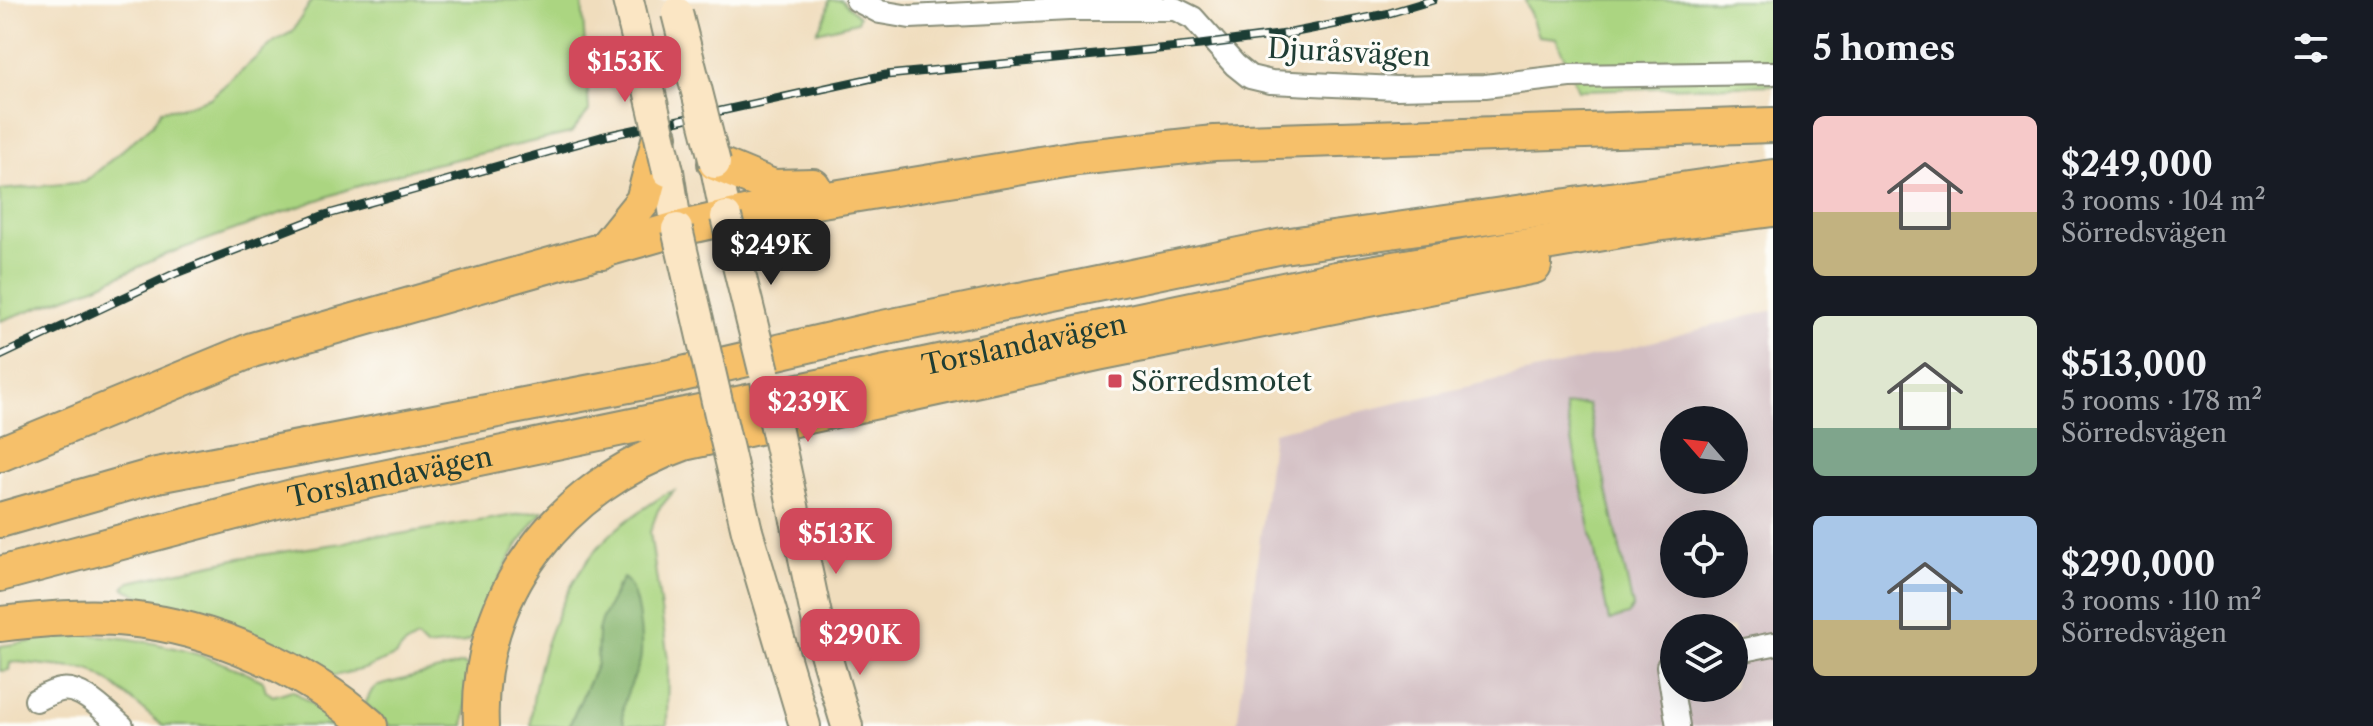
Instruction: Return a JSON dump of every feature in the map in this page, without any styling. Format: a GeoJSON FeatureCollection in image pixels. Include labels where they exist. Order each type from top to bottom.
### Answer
{"type":"FeatureCollection","features":[{"type":"Feature","properties":{"kind":"main road"},"geometry":{"type":"LineString","coordinates":[[0,454],[252,350],[439,295],[726,217],[1077,158],[1200,144],[1773,125]]}},
{"type":"Feature","properties":{"kind":"main road"},"geometry":{"type":"LineString","coordinates":[[602,252],[643,201],[660,136]]}},
{"type":"Feature","properties":{"kind":"main road"},"geometry":{"type":"LineString","coordinates":[[715,163],[773,187],[910,184]]}},
{"type":"Feature","properties":{"kind":"main road","name":"Torslandavägen"},"geometry":{"type":"LineString","coordinates":[[0,520],[157,475],[665,378],[873,330],[1283,246],[1773,177]]}},
{"type":"Feature","properties":{"kind":"main road","name":"Torslandavägen"},"geometry":{"type":"LineString","coordinates":[[0,574],[292,497],[1336,279],[1656,224],[1773,209]]}},
{"type":"Feature","properties":{"kind":"main road"},"geometry":{"type":"LineString","coordinates":[[481,726],[480,702],[490,637],[511,587],[528,559],[568,510],[605,482],[660,452],[684,443],[1098,353],[1541,265],[1656,224]]}},
{"type":"Feature","properties":{"kind":"main road"},"geometry":{"type":"LineString","coordinates":[[0,624],[78,618],[128,619],[213,638],[291,671],[370,726]]}},
{"type":"Feature","properties":{"kind":"street","name":"Djuråsvägen"},"geometry":{"type":"LineString","coordinates":[[857,0],[880,12],[910,17],[1069,9],[1175,9],[1193,18],[1235,65],[1250,77],[1271,82],[1485,86],[1569,76],[1773,73]]}},
{"type":"Feature","properties":{"kind":"street"},"geometry":{"type":"LineString","coordinates":[[675,7],[766,380],[822,643],[847,726]]}},
{"type":"Feature","properties":{"kind":"street"},"geometry":{"type":"LineString","coordinates":[[631,13],[747,531],[805,726]]}},
{"type":"Feature","properties":{"kind":"street"},"geometry":{"type":"LineString","coordinates":[[1748,649],[1773,644]]}},
{"type":"Feature","properties":{"kind":"street"},"geometry":{"type":"LineString","coordinates":[[36,700],[62,689],[73,690],[122,726]]}},
{"type":"Feature","properties":{"kind":"street"},"geometry":{"type":"LineString","coordinates":[[1674,702],[1678,726]]}},
{"type":"Feature","properties":{"kind":"shaded area"},"geometry":{"type":"Polygon","coordinates":[[[1773,310],[1773,726],[1237,726],[1273,432],[1594,357],[1773,310]]]}},
{"type":"Feature","properties":{"kind":"green space"},"geometry":{"type":"Polygon","coordinates":[[[312,0],[582,0],[589,111],[571,133],[417,168],[349,189],[167,254],[95,287],[0,321],[0,190],[85,182],[153,124],[161,110],[180,108],[210,98],[275,41],[292,32],[312,0]]]}},
{"type":"Feature","properties":{"kind":"green space"},"geometry":{"type":"Polygon","coordinates":[[[829,0],[841,0],[859,16],[857,22],[817,32],[826,15],[829,0]]]}},
{"type":"Feature","properties":{"kind":"green space"},"geometry":{"type":"Polygon","coordinates":[[[1525,0],[1773,0],[1773,85],[1578,90],[1556,38],[1538,36],[1525,0]]]}},
{"type":"Feature","properties":{"kind":"green space"},"geometry":{"type":"Polygon","coordinates":[[[1588,405],[1633,607],[1628,615],[1609,621],[1565,406],[1588,405]]]}},
{"type":"Feature","properties":{"kind":"green space"},"geometry":{"type":"Polygon","coordinates":[[[674,491],[658,510],[650,532],[668,659],[667,726],[624,725],[622,706],[631,683],[617,585],[597,664],[569,726],[531,726],[533,701],[545,649],[554,622],[579,574],[611,534],[638,512],[674,491]]]}},
{"type":"Feature","properties":{"kind":"green space"},"geometry":{"type":"Polygon","coordinates":[[[543,511],[520,541],[503,571],[475,638],[462,643],[426,647],[417,638],[395,656],[364,669],[332,676],[198,615],[163,607],[124,588],[130,582],[240,558],[342,543],[370,535],[388,536],[543,511]]]}},
{"type":"Feature","properties":{"kind":"green space"},"geometry":{"type":"Polygon","coordinates":[[[623,578],[633,592],[641,642],[640,661],[623,708],[624,726],[569,726],[597,664],[601,620],[623,578]]]}},
{"type":"Feature","properties":{"kind":"green space"},"geometry":{"type":"Polygon","coordinates":[[[77,634],[149,642],[218,661],[263,681],[266,691],[273,696],[292,690],[345,726],[163,726],[91,670],[17,662],[10,663],[9,670],[0,671],[0,646],[35,641],[43,635],[77,634]]]}},
{"type":"Feature","properties":{"kind":"green space"},"geometry":{"type":"Polygon","coordinates":[[[462,664],[470,668],[464,726],[390,726],[365,704],[372,690],[378,686],[462,664]]]}},
{"type":"Feature","properties":{"kind":"railway"},"geometry":{"type":"LineString","coordinates":[[0,356],[176,273],[325,215],[601,137],[886,75],[1286,34],[1386,14],[1433,0]]}},
{"type":"Feature","properties":{"kind":"place","name":"Sörredsmotet"},"geometry":{"type":"Point","coordinates":[1115,381]}}]}
